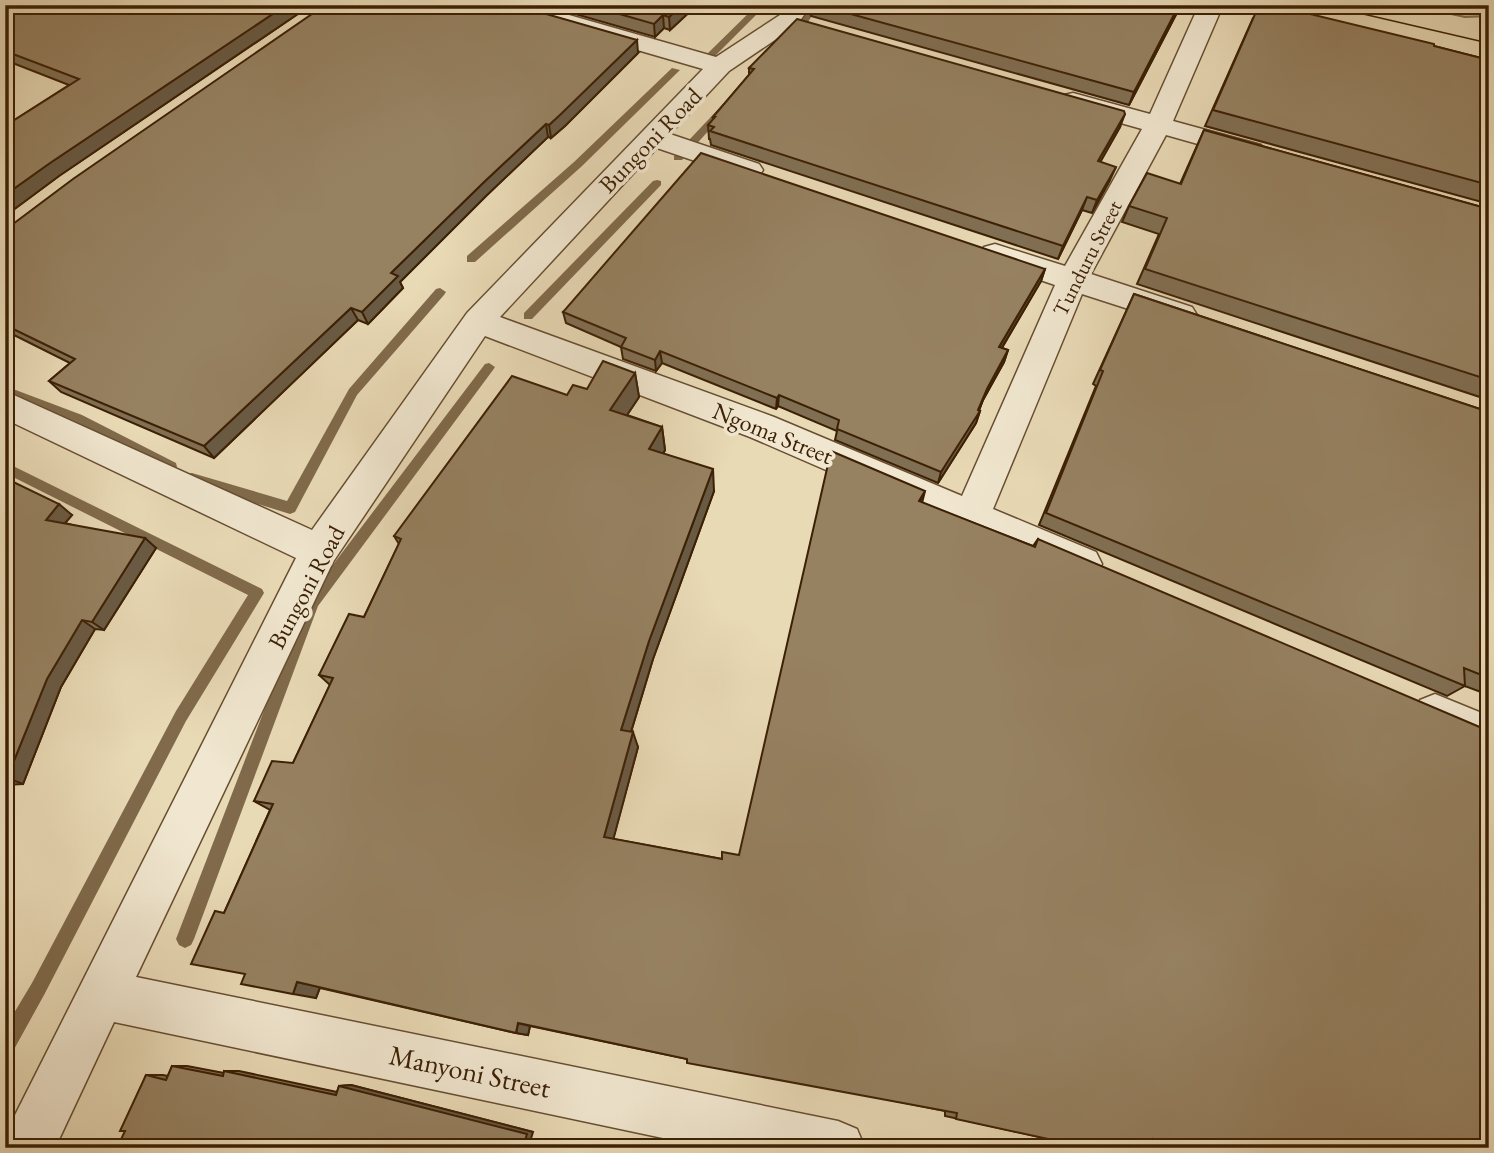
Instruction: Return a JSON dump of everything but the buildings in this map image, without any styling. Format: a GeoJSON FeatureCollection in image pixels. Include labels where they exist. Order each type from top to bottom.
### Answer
{"type":"FeatureCollection","features":[{"type":"Feature","properties":{"kind":"main road"},"geometry":{"type":"LineString","coordinates":[[1290,5],[1489,52]]}},
{"type":"Feature","properties":{"kind":"street"},"geometry":{"type":"LineString","coordinates":[[507,5],[720,66]]}},
{"type":"Feature","properties":{"kind":"street","name":"Tunduru Street"},"geometry":{"type":"LineString","coordinates":[[972,516],[1072,279],[1158,125],[1211,5]]}},
{"type":"Feature","properties":{"kind":"street"},"geometry":{"type":"LineString","coordinates":[[794,13],[815,27]]}},
{"type":"Feature","properties":{"kind":"street","name":"Bungoni Road"},"geometry":{"type":"LineString","coordinates":[[27,1148],[320,551],[478,321],[720,66],[794,13]]}},
{"type":"Feature","properties":{"kind":"street"},"geometry":{"type":"LineString","coordinates":[[1053,95],[1277,158]]}},
{"type":"Feature","properties":{"kind":"street"},"geometry":{"type":"LineString","coordinates":[[651,137],[776,179]]}},
{"type":"Feature","properties":{"kind":"street"},"geometry":{"type":"LineString","coordinates":[[969,245],[1215,326]]}},
{"type":"Feature","properties":{"kind":"street","name":"Ngoma Street"},"geometry":{"type":"LineString","coordinates":[[478,321],[762,427],[1108,575]]}},
{"type":"Feature","properties":{"kind":"street"},"geometry":{"type":"LineString","coordinates":[[5,404],[320,551]]}},
{"type":"Feature","properties":{"kind":"street"},"geometry":{"type":"LineString","coordinates":[[1403,701],[1489,737]]}},
{"type":"Feature","properties":{"kind":"street","name":"Manyoni Street"},"geometry":{"type":"LineString","coordinates":[[102,995],[838,1148]]}},
{"type":"Feature","properties":{"kind":"shaded area"},"geometry":{"type":"Polygon","coordinates":[[[1409,5],[1489,5],[1489,16],[1465,17],[1409,5]]]}},
{"type":"Feature","properties":{"kind":"waterway"},"geometry":{"type":"LineString","coordinates":[[709,57],[762,5]]}},
{"type":"Feature","properties":{"kind":"waterway"},"geometry":{"type":"LineString","coordinates":[[804,22],[814,5]]}},
{"type":"Feature","properties":{"kind":"waterway"},"geometry":{"type":"LineString","coordinates":[[471,259],[578,164],[675,70]]}},
{"type":"Feature","properties":{"kind":"waterway"},"geometry":{"type":"LineString","coordinates":[[678,158],[726,106]]}},
{"type":"Feature","properties":{"kind":"waterway"},"geometry":{"type":"LineString","coordinates":[[528,316],[657,183]]}},
{"type":"Feature","properties":{"kind":"waterway"},"geometry":{"type":"LineString","coordinates":[[192,478],[290,508],[353,392],[440,292]]}},
{"type":"Feature","properties":{"kind":"waterway"},"geometry":{"type":"LineString","coordinates":[[185,939],[312,603],[489,367]]}},
{"type":"Feature","properties":{"kind":"waterway"},"geometry":{"type":"LineString","coordinates":[[5,391],[78,418],[171,467]]}},
{"type":"Feature","properties":{"kind":"waterway"},"geometry":{"type":"LineString","coordinates":[[5,467],[257,593],[181,716],[38,989],[5,1046]]}}]}
